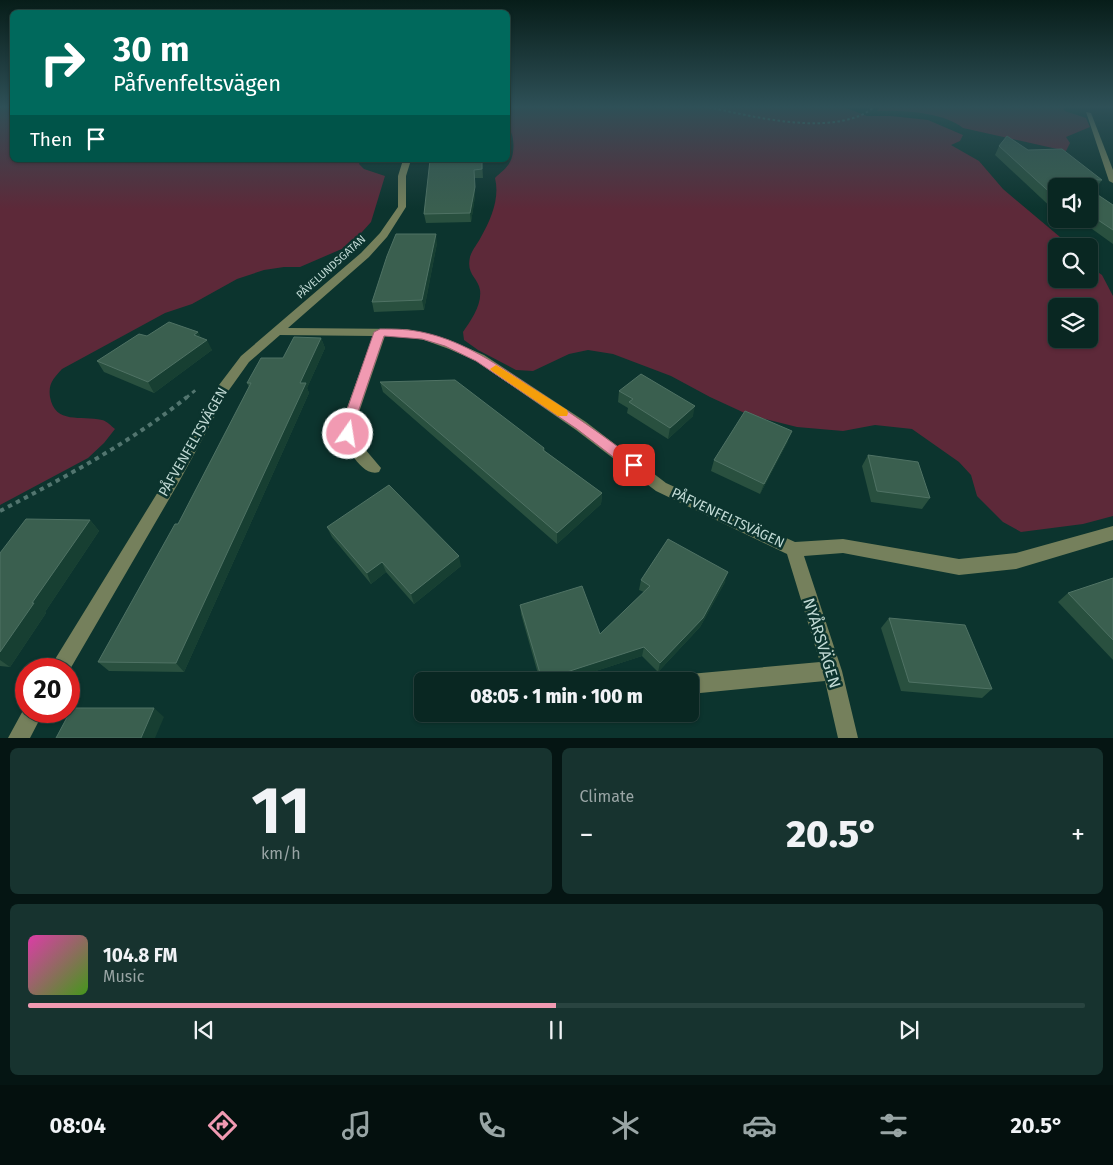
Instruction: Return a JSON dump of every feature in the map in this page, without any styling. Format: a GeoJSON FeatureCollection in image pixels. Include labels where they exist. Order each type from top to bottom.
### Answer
{"type":"FeatureCollection","features":[{"type":"Feature","properties":{"kind":"street"},"geometry":{"type":"LineString","coordinates":[[1098,140],[1113,181]]}},
{"type":"Feature","properties":{"kind":"street","name":"PÅVELUNDSGATAN"},"geometry":{"type":"LineString","coordinates":[[276,331],[365,255],[384,235],[402,207],[402,176],[407,162]]}},
{"type":"Feature","properties":{"kind":"street","name":"PÅFVENFELTSVÄGEN"},"geometry":{"type":"LineString","coordinates":[[66,658],[174,478],[215,401],[245,359],[276,331],[408,333],[424,336],[466,351],[581,426],[662,487],[794,549],[843,546],[959,567],[1016,561],[1113,533]]}},
{"type":"Feature","properties":{"kind":"street"},"geometry":{"type":"LineString","coordinates":[[374,468],[355,448],[348,434],[348,424],[380,332]]}},
{"type":"Feature","properties":{"kind":"street","name":"NYÅRSVÄGEN"},"geometry":{"type":"LineString","coordinates":[[794,549],[832,671],[848,738]]}},
{"type":"Feature","properties":{"kind":"street"},"geometry":{"type":"LineString","coordinates":[[699,683],[832,671]]}},
{"type":"Feature","properties":{"kind":"street"},"geometry":{"type":"LineString","coordinates":[[18,738],[27,723]]}},
{"type":"Feature","properties":{"kind":"path"},"geometry":{"type":"LineString","coordinates":[[0,511],[97,460],[176,407],[201,386]]}},
{"type":"Feature","properties":{"kind":"shaded area"},"geometry":{"type":"Polygon","coordinates":[[[0,140],[10,140],[10,162],[360,162],[359,164],[364,169],[385,176],[371,222],[353,242],[344,248],[300,267],[264,270],[237,279],[192,304],[165,313],[62,369],[54,378],[50,388],[50,397],[57,412],[70,417],[102,420],[115,429],[88,458],[0,505],[0,140]]]}},
{"type":"Feature","properties":{"kind":"shaded area"},"geometry":{"type":"Polygon","coordinates":[[[513,140],[960,140],[951,145],[979,161],[1003,189],[1061,238],[1048,238],[1048,288],[1098,288],[1098,272],[1102,275],[1113,296],[1113,516],[1083,524],[1021,532],[1003,522],[977,496],[971,475],[959,462],[912,429],[875,425],[843,431],[797,427],[749,415],[671,376],[613,354],[588,350],[569,354],[533,371],[516,370],[478,350],[464,340],[463,332],[475,312],[480,296],[479,286],[471,272],[470,257],[485,230],[494,208],[495,178],[512,158],[513,140]]]}},
{"type":"Feature","properties":{"kind":"shaded area"},"geometry":{"type":"Polygon","coordinates":[[[1019,140],[1068,140],[1070,143],[1066,151],[1019,140]]]}},
{"type":"Feature","properties":{"kind":"building"},"geometry":{"type":"Polygon","coordinates":[[[1003,140],[1014,140],[1028,150],[1062,149],[1102,180],[1098,180],[1098,178],[1048,178],[1048,191],[999,146],[1003,140]]]}},
{"type":"Feature","properties":{"kind":"building"},"geometry":{"type":"Polygon","coordinates":[[[430,162],[482,162],[482,169],[474,170],[475,187],[470,213],[424,214],[430,162]]]}},
{"type":"Feature","properties":{"kind":"building"},"geometry":{"type":"Polygon","coordinates":[[[1098,195],[1113,205],[1113,230],[1098,220],[1098,195]]]}},
{"type":"Feature","properties":{"kind":"building"},"geometry":{"type":"Polygon","coordinates":[[[396,234],[436,234],[422,300],[372,302],[387,256],[396,234]]]}},
{"type":"Feature","properties":{"kind":"building"},"geometry":{"type":"Polygon","coordinates":[[[169,322],[198,332],[194,335],[207,340],[148,382],[97,361],[139,334],[147,336],[169,322]]]}},
{"type":"Feature","properties":{"kind":"building"},"geometry":{"type":"Polygon","coordinates":[[[294,337],[321,338],[300,383],[306,383],[176,663],[98,662],[175,524],[178,524],[251,383],[247,383],[261,358],[283,358],[294,337]]]}},
{"type":"Feature","properties":{"kind":"building"},"geometry":{"type":"Polygon","coordinates":[[[641,374],[695,406],[670,428],[629,402],[633,399],[619,391],[641,374]]]}},
{"type":"Feature","properties":{"kind":"building"},"geometry":{"type":"Polygon","coordinates":[[[455,380],[544,448],[543,450],[602,493],[557,533],[380,382],[455,380]]]}},
{"type":"Feature","properties":{"kind":"building"},"geometry":{"type":"Polygon","coordinates":[[[745,411],[792,431],[764,484],[714,460],[745,411]]]}},
{"type":"Feature","properties":{"kind":"building"},"geometry":{"type":"Polygon","coordinates":[[[868,455],[918,462],[930,498],[877,491],[868,455]]]}},
{"type":"Feature","properties":{"kind":"building"},"geometry":{"type":"Polygon","coordinates":[[[389,485],[459,556],[411,594],[382,562],[367,573],[327,527],[389,485]]]}},
{"type":"Feature","properties":{"kind":"building"},"geometry":{"type":"Polygon","coordinates":[[[26,519],[90,520],[0,652],[0,553],[26,519]]]}},
{"type":"Feature","properties":{"kind":"building"},"geometry":{"type":"Polygon","coordinates":[[[668,539],[728,572],[703,618],[660,663],[644,647],[567,672],[540,672],[520,605],[582,586],[600,634],[650,586],[641,580],[668,539]]]}},
{"type":"Feature","properties":{"kind":"building"},"geometry":{"type":"Polygon","coordinates":[[[1113,578],[1113,640],[1068,593],[1113,578]]]}},
{"type":"Feature","properties":{"kind":"building"},"geometry":{"type":"Polygon","coordinates":[[[889,618],[965,625],[992,689],[909,682],[889,618]]]}},
{"type":"Feature","properties":{"kind":"building"},"geometry":{"type":"Polygon","coordinates":[[[80,708],[154,708],[141,738],[56,738],[64,723],[80,723],[80,708]]]}},
{"type":"Feature","properties":{"kind":"slow traffic"},"geometry":{"type":"LineString","coordinates":[[496,369],[562,413]]}},
{"type":"Feature","properties":{"kind":"route"},"geometry":{"type":"LineString","coordinates":[[348,434],[348,424],[380,332],[408,333],[449,344],[480,358],[581,426],[634,465]]}}]}
